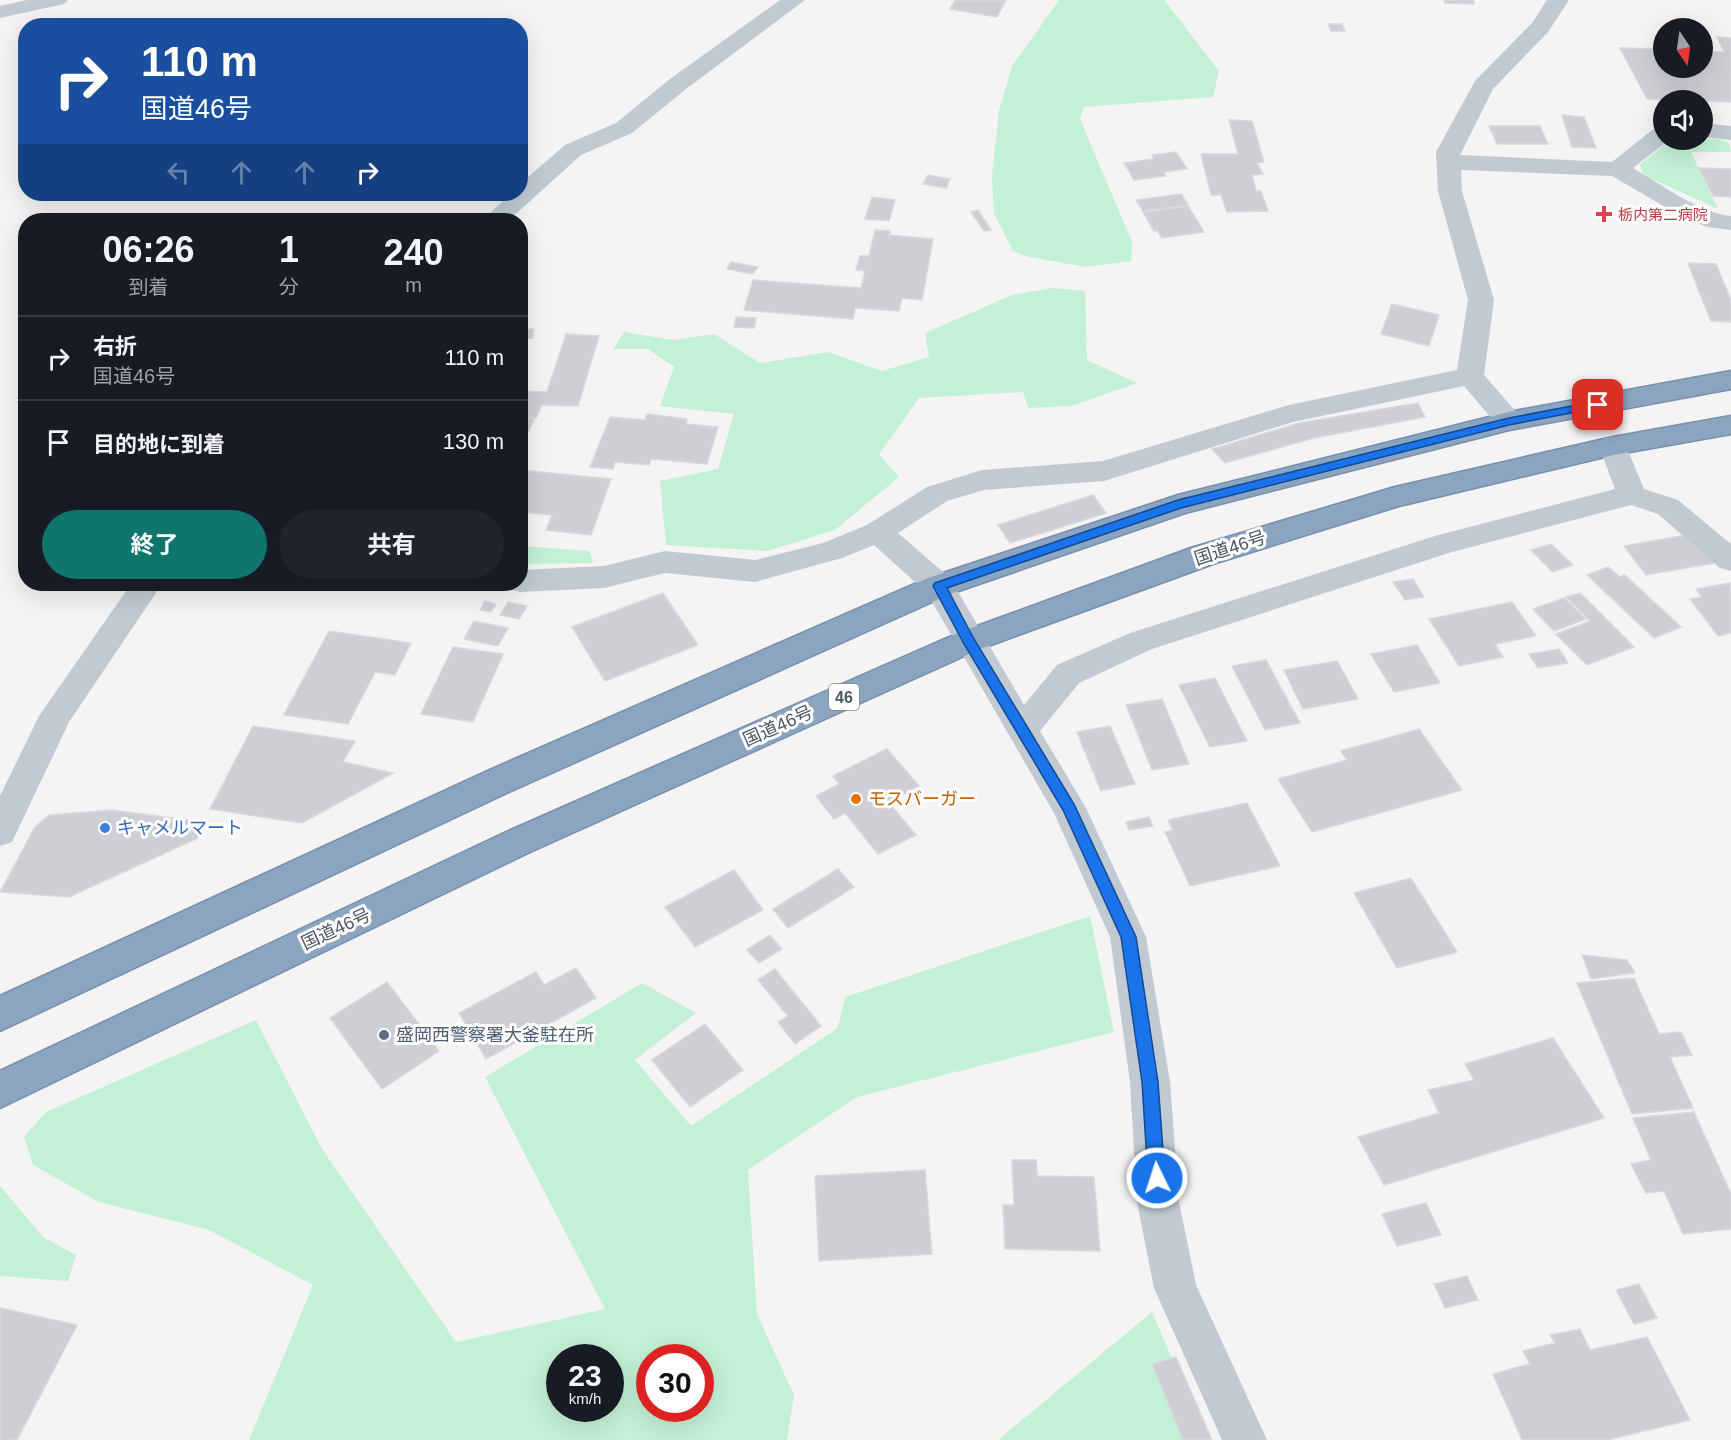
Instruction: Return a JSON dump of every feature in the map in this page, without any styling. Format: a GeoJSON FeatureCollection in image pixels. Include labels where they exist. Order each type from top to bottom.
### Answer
{"type":"FeatureCollection","features":[{"type":"Feature","properties":{"kind":"highway"},"geometry":{"type":"LineString","coordinates":[[0,1014],[497,782],[939,586],[1178,505],[1509,421],[1731,380]]}},
{"type":"Feature","properties":{"kind":"highway","name":"国道46号"},"geometry":{"type":"LineString","coordinates":[[0,1090],[516,843],[969,641],[1202,556],[1395,497],[1612,446],[1731,425]]}},
{"type":"Feature","properties":{"kind":"street"},"geometry":{"type":"LineString","coordinates":[[0,12],[57,0]]}},
{"type":"Feature","properties":{"kind":"street"},"geometry":{"type":"LineString","coordinates":[[528,190],[573,150],[624,128],[678,84],[794,0]]}},
{"type":"Feature","properties":{"kind":"street"},"geometry":{"type":"LineString","coordinates":[[1509,421],[1470,376],[1481,300],[1450,191],[1448,152],[1483,86],[1540,27],[1558,0]]}},
{"type":"Feature","properties":{"kind":"street"},"geometry":{"type":"LineString","coordinates":[[1713,132],[1731,134]]}},
{"type":"Feature","properties":{"kind":"street"},"geometry":{"type":"LineString","coordinates":[[1617,169],[1653,141]]}},
{"type":"Feature","properties":{"kind":"street"},"geometry":{"type":"LineString","coordinates":[[1449,162],[1617,169],[1695,213],[1717,222],[1731,223]]}},
{"type":"Feature","properties":{"kind":"street"},"geometry":{"type":"LineString","coordinates":[[503,213],[516,201]]}},
{"type":"Feature","properties":{"kind":"street"},"geometry":{"type":"LineString","coordinates":[[528,581],[604,576],[665,562],[755,571],[831,551],[878,532],[937,494],[982,480],[1104,471],[1289,414],[1470,376]]}},
{"type":"Feature","properties":{"kind":"street"},"geometry":{"type":"LineString","coordinates":[[1612,446],[1632,495]]}},
{"type":"Feature","properties":{"kind":"street"},"geometry":{"type":"LineString","coordinates":[[1022,730],[1068,674],[1141,641],[1446,543],[1632,495],[1668,507],[1731,560]]}},
{"type":"Feature","properties":{"kind":"street"},"geometry":{"type":"LineString","coordinates":[[878,532],[939,586],[969,641],[1069,808],[1128,937],[1150,1082],[1158,1202],[1175,1288],[1245,1440]]}},
{"type":"Feature","properties":{"kind":"street"},"geometry":{"type":"LineString","coordinates":[[0,832],[55,716],[142,591]]}},
{"type":"Feature","properties":{"kind":"green space"},"geometry":{"type":"Polygon","coordinates":[[[1059,0],[1164,0],[1219,71],[1213,97],[1084,107],[1080,119],[1132,242],[1131,261],[1086,267],[1025,256],[1013,251],[994,213],[992,176],[999,111],[1012,66],[1059,0]]]}},
{"type":"Feature","properties":{"kind":"green space"},"geometry":{"type":"Polygon","coordinates":[[[1713,139],[1722,140],[1731,148],[1731,152],[1691,152],[1718,209],[1646,176],[1640,164],[1659,150],[1713,150],[1713,139]]]}},
{"type":"Feature","properties":{"kind":"green space"},"geometry":{"type":"Polygon","coordinates":[[[1053,288],[1085,291],[1087,360],[1137,383],[1072,406],[1028,408],[1023,392],[919,398],[879,455],[899,477],[835,530],[767,551],[666,545],[660,481],[718,469],[734,414],[660,406],[674,367],[648,349],[613,349],[624,332],[673,340],[714,334],[760,363],[828,352],[882,371],[929,357],[925,333],[1012,295],[1053,288]]]}},
{"type":"Feature","properties":{"kind":"green space"},"geometry":{"type":"Polygon","coordinates":[[[528,546],[590,551],[593,563],[528,564],[528,546]]]}},
{"type":"Feature","properties":{"kind":"green space"},"geometry":{"type":"Polygon","coordinates":[[[1090,916],[1114,1032],[857,1097],[748,1170],[757,1314],[794,1395],[787,1440],[249,1440],[313,1285],[209,1230],[99,1202],[33,1165],[24,1137],[46,1112],[256,1020],[322,1149],[456,1342],[605,1309],[485,1077],[642,983],[696,1013],[635,1060],[691,1126],[838,1028],[845,997],[1090,916]]]}},
{"type":"Feature","properties":{"kind":"green space"},"geometry":{"type":"Polygon","coordinates":[[[0,1186],[43,1237],[76,1255],[68,1281],[0,1276],[0,1186]]]}},
{"type":"Feature","properties":{"kind":"green space"},"geometry":{"type":"Polygon","coordinates":[[[1152,1312],[1207,1440],[998,1440],[1152,1312]]]}},
{"type":"Feature","properties":{"kind":"building"},"geometry":{"type":"Polygon","coordinates":[[[955,0],[1006,0],[997,17],[950,9],[955,0]]]}},
{"type":"Feature","properties":{"kind":"building"},"geometry":{"type":"Polygon","coordinates":[[[1444,0],[1473,0],[1474,4],[1445,3],[1444,0]]]}},
{"type":"Feature","properties":{"kind":"building"},"geometry":{"type":"Polygon","coordinates":[[[1328,24],[1342,24],[1345,31],[1331,31],[1328,24]]]}},
{"type":"Feature","properties":{"kind":"building"},"geometry":{"type":"Polygon","coordinates":[[[1717,37],[1731,38],[1731,102],[1713,101],[1713,90],[1653,90],[1653,99],[1647,99],[1620,48],[1653,49],[1653,78],[1713,78],[1713,52],[1724,52],[1717,37]]]}},
{"type":"Feature","properties":{"kind":"building"},"geometry":{"type":"Polygon","coordinates":[[[1562,115],[1584,117],[1596,148],[1572,147],[1562,115]]]}},
{"type":"Feature","properties":{"kind":"building"},"geometry":{"type":"Polygon","coordinates":[[[1229,120],[1252,121],[1264,162],[1257,163],[1263,174],[1252,175],[1256,191],[1261,191],[1268,211],[1227,212],[1221,195],[1211,195],[1201,154],[1238,154],[1229,120]]]}},
{"type":"Feature","properties":{"kind":"building"},"geometry":{"type":"Polygon","coordinates":[[[1489,126],[1540,126],[1548,144],[1497,144],[1489,126]]]}},
{"type":"Feature","properties":{"kind":"building"},"geometry":{"type":"Polygon","coordinates":[[[1176,152],[1187,169],[1164,172],[1166,176],[1134,180],[1124,163],[1154,159],[1152,155],[1176,152]]]}},
{"type":"Feature","properties":{"kind":"building"},"geometry":{"type":"Polygon","coordinates":[[[1699,168],[1731,169],[1731,197],[1713,196],[1699,168]]]}},
{"type":"Feature","properties":{"kind":"building"},"geometry":{"type":"Polygon","coordinates":[[[928,175],[950,179],[946,188],[923,184],[928,175]]]}},
{"type":"Feature","properties":{"kind":"building"},"geometry":{"type":"Polygon","coordinates":[[[1181,194],[1188,205],[1143,211],[1136,200],[1181,194]]]}},
{"type":"Feature","properties":{"kind":"building"},"geometry":{"type":"Polygon","coordinates":[[[872,197],[895,200],[889,221],[865,219],[872,197]]]}},
{"type":"Feature","properties":{"kind":"building"},"geometry":{"type":"Polygon","coordinates":[[[1188,206],[1204,232],[1162,238],[1157,230],[1154,231],[1143,212],[1188,206]]]}},
{"type":"Feature","properties":{"kind":"building"},"geometry":{"type":"Polygon","coordinates":[[[978,210],[991,230],[984,231],[971,212],[978,210]]]}},
{"type":"Feature","properties":{"kind":"building"},"geometry":{"type":"Polygon","coordinates":[[[875,230],[890,231],[889,235],[933,239],[922,300],[902,298],[899,311],[855,308],[853,319],[744,310],[753,280],[861,288],[865,271],[856,270],[860,256],[869,256],[875,230]]]}},
{"type":"Feature","properties":{"kind":"building"},"geometry":{"type":"Polygon","coordinates":[[[731,262],[758,267],[753,274],[727,269],[731,262]]]}},
{"type":"Feature","properties":{"kind":"building"},"geometry":{"type":"Polygon","coordinates":[[[1688,263],[1716,264],[1731,300],[1731,322],[1711,321],[1688,263]]]}},
{"type":"Feature","properties":{"kind":"building"},"geometry":{"type":"Polygon","coordinates":[[[1392,304],[1439,315],[1429,346],[1381,334],[1392,304]]]}},
{"type":"Feature","properties":{"kind":"building"},"geometry":{"type":"Polygon","coordinates":[[[736,317],[756,318],[754,328],[734,327],[736,317]]]}},
{"type":"Feature","properties":{"kind":"building"},"geometry":{"type":"Polygon","coordinates":[[[528,329],[533,329],[533,338],[528,338],[528,329]]]}},
{"type":"Feature","properties":{"kind":"building"},"geometry":{"type":"Polygon","coordinates":[[[566,334],[599,336],[578,406],[542,405],[536,418],[528,417],[528,391],[547,392],[566,334]]]}},
{"type":"Feature","properties":{"kind":"building"},"geometry":{"type":"Polygon","coordinates":[[[1418,403],[1425,417],[1314,438],[1225,463],[1212,449],[1299,423],[1418,403]]]}},
{"type":"Feature","properties":{"kind":"building"},"geometry":{"type":"Polygon","coordinates":[[[647,414],[687,419],[686,424],[718,427],[707,464],[651,459],[649,465],[615,462],[613,469],[590,467],[610,417],[645,420],[647,414]]]}},
{"type":"Feature","properties":{"kind":"building"},"geometry":{"type":"Polygon","coordinates":[[[528,418],[534,419],[528,433],[528,418]]]}},
{"type":"Feature","properties":{"kind":"building"},"geometry":{"type":"Polygon","coordinates":[[[528,471],[611,479],[591,535],[546,530],[552,515],[528,513],[528,471]]]}},
{"type":"Feature","properties":{"kind":"building"},"geometry":{"type":"Polygon","coordinates":[[[1093,495],[1106,513],[1010,543],[998,525],[1093,495]]]}},
{"type":"Feature","properties":{"kind":"building"},"geometry":{"type":"Polygon","coordinates":[[[1692,534],[1715,563],[1646,575],[1624,546],[1692,534]]]}},
{"type":"Feature","properties":{"kind":"building"},"geometry":{"type":"Polygon","coordinates":[[[1551,544],[1573,565],[1553,572],[1531,550],[1551,544]]]}},
{"type":"Feature","properties":{"kind":"building"},"geometry":{"type":"Polygon","coordinates":[[[1608,567],[1620,577],[1625,575],[1681,627],[1654,638],[1587,575],[1608,567]]]}},
{"type":"Feature","properties":{"kind":"building"},"geometry":{"type":"Polygon","coordinates":[[[1413,579],[1424,597],[1405,600],[1393,582],[1413,579]]]}},
{"type":"Feature","properties":{"kind":"building"},"geometry":{"type":"Polygon","coordinates":[[[1730,583],[1731,633],[1718,636],[1690,599],[1702,597],[1696,589],[1730,583]]]}},
{"type":"Feature","properties":{"kind":"building"},"geometry":{"type":"Polygon","coordinates":[[[663,593],[698,645],[605,681],[572,627],[663,593]]]}},
{"type":"Feature","properties":{"kind":"building"},"geometry":{"type":"Polygon","coordinates":[[[1580,593],[1634,647],[1587,665],[1556,634],[1590,621],[1566,597],[1580,593]]]}},
{"type":"Feature","properties":{"kind":"building"},"geometry":{"type":"Polygon","coordinates":[[[1564,598],[1586,619],[1554,631],[1533,609],[1564,598]]]}},
{"type":"Feature","properties":{"kind":"building"},"geometry":{"type":"Polygon","coordinates":[[[485,601],[496,604],[491,612],[480,610],[485,601]]]}},
{"type":"Feature","properties":{"kind":"building"},"geometry":{"type":"Polygon","coordinates":[[[508,602],[527,606],[519,619],[500,615],[508,602]]]}},
{"type":"Feature","properties":{"kind":"building"},"geometry":{"type":"Polygon","coordinates":[[[1512,602],[1536,636],[1495,644],[1503,657],[1459,666],[1429,619],[1512,602]]]}},
{"type":"Feature","properties":{"kind":"building"},"geometry":{"type":"Polygon","coordinates":[[[474,621],[508,628],[498,646],[464,639],[474,621]]]}},
{"type":"Feature","properties":{"kind":"building"},"geometry":{"type":"Polygon","coordinates":[[[329,631],[411,643],[395,675],[375,672],[348,724],[284,715],[329,631]]]}},
{"type":"Feature","properties":{"kind":"building"},"geometry":{"type":"Polygon","coordinates":[[[1417,645],[1440,683],[1394,692],[1371,654],[1417,645]]]}},
{"type":"Feature","properties":{"kind":"building"},"geometry":{"type":"Polygon","coordinates":[[[453,647],[503,654],[473,722],[421,714],[453,647]]]}},
{"type":"Feature","properties":{"kind":"building"},"geometry":{"type":"Polygon","coordinates":[[[1559,649],[1568,663],[1538,668],[1529,654],[1559,649]]]}},
{"type":"Feature","properties":{"kind":"building"},"geometry":{"type":"Polygon","coordinates":[[[1266,660],[1300,723],[1265,730],[1232,666],[1266,660]]]}},
{"type":"Feature","properties":{"kind":"building"},"geometry":{"type":"Polygon","coordinates":[[[1337,661],[1358,699],[1303,709],[1284,670],[1337,661]]]}},
{"type":"Feature","properties":{"kind":"building"},"geometry":{"type":"Polygon","coordinates":[[[1215,678],[1247,741],[1210,747],[1179,685],[1215,678]]]}},
{"type":"Feature","properties":{"kind":"building"},"geometry":{"type":"Polygon","coordinates":[[[1162,699],[1189,764],[1152,770],[1126,705],[1162,699]]]}},
{"type":"Feature","properties":{"kind":"building"},"geometry":{"type":"Polygon","coordinates":[[[253,726],[355,741],[343,762],[393,773],[302,823],[210,809],[253,726]]]}},
{"type":"Feature","properties":{"kind":"building"},"geometry":{"type":"Polygon","coordinates":[[[1110,726],[1135,784],[1101,791],[1077,732],[1110,726]]]}},
{"type":"Feature","properties":{"kind":"building"},"geometry":{"type":"Polygon","coordinates":[[[1419,729],[1462,790],[1312,832],[1278,779],[1347,760],[1341,751],[1419,729]]]}},
{"type":"Feature","properties":{"kind":"building","name":"モスバーガー"},"geometry":{"type":"Polygon","coordinates":[[[887,749],[919,786],[888,802],[916,835],[878,854],[845,813],[834,819],[816,796],[839,784],[833,776],[887,749]]]}},
{"type":"Feature","properties":{"kind":"building"},"geometry":{"type":"Polygon","coordinates":[[[1247,803],[1280,866],[1190,886],[1165,832],[1173,830],[1168,820],[1247,803]]]}},
{"type":"Feature","properties":{"kind":"building"},"geometry":{"type":"Polygon","coordinates":[[[112,810],[202,822],[198,838],[69,897],[0,892],[35,827],[49,815],[112,810]]]}},
{"type":"Feature","properties":{"kind":"building"},"geometry":{"type":"Polygon","coordinates":[[[1149,817],[1153,826],[1129,830],[1126,822],[1149,817]]]}},
{"type":"Feature","properties":{"kind":"building"},"geometry":{"type":"Polygon","coordinates":[[[838,869],[854,887],[788,928],[773,909],[838,869]]]}},
{"type":"Feature","properties":{"kind":"building"},"geometry":{"type":"Polygon","coordinates":[[[734,870],[763,910],[695,947],[665,907],[734,870]]]}},
{"type":"Feature","properties":{"kind":"building"},"geometry":{"type":"Polygon","coordinates":[[[1411,878],[1457,952],[1397,968],[1354,893],[1411,878]]]}},
{"type":"Feature","properties":{"kind":"building"},"geometry":{"type":"Polygon","coordinates":[[[770,935],[782,949],[759,963],[747,950],[770,935]]]}},
{"type":"Feature","properties":{"kind":"building"},"geometry":{"type":"Polygon","coordinates":[[[1582,955],[1627,960],[1635,973],[1591,979],[1582,955]]]}},
{"type":"Feature","properties":{"kind":"building"},"geometry":{"type":"Polygon","coordinates":[[[576,968],[596,998],[486,1059],[459,1013],[536,972],[544,985],[576,968]]]}},
{"type":"Feature","properties":{"kind":"building"},"geometry":{"type":"Polygon","coordinates":[[[775,969],[821,1026],[795,1044],[778,1022],[788,1016],[758,980],[775,969]]]}},
{"type":"Feature","properties":{"kind":"building"},"geometry":{"type":"Polygon","coordinates":[[[1634,978],[1659,1034],[1681,1032],[1692,1055],[1670,1057],[1693,1108],[1632,1114],[1577,983],[1634,978]]]}},
{"type":"Feature","properties":{"kind":"building","name":"盛岡西警察署大釜駐在所"},"geometry":{"type":"Polygon","coordinates":[[[387,982],[439,1051],[382,1089],[330,1018],[387,982]]]}},
{"type":"Feature","properties":{"kind":"building"},"geometry":{"type":"Polygon","coordinates":[[[705,1024],[743,1070],[690,1107],[652,1060],[705,1024]]]}},
{"type":"Feature","properties":{"kind":"building"},"geometry":{"type":"Polygon","coordinates":[[[1553,1038],[1604,1118],[1384,1185],[1358,1137],[1439,1113],[1428,1090],[1474,1080],[1465,1064],[1553,1038]]]}},
{"type":"Feature","properties":{"kind":"building"},"geometry":{"type":"Polygon","coordinates":[[[1694,1112],[1731,1194],[1731,1229],[1683,1234],[1664,1191],[1646,1193],[1631,1164],[1651,1160],[1633,1118],[1694,1112]]]}},
{"type":"Feature","properties":{"kind":"building"},"geometry":{"type":"Polygon","coordinates":[[[1012,1160],[1036,1160],[1037,1176],[1094,1177],[1100,1251],[1005,1249],[1003,1205],[1014,1205],[1012,1160]]]}},
{"type":"Feature","properties":{"kind":"building"},"geometry":{"type":"Polygon","coordinates":[[[925,1170],[932,1254],[819,1261],[815,1176],[925,1170]]]}},
{"type":"Feature","properties":{"kind":"building"},"geometry":{"type":"Polygon","coordinates":[[[1426,1203],[1441,1235],[1397,1246],[1382,1214],[1426,1203]]]}},
{"type":"Feature","properties":{"kind":"building"},"geometry":{"type":"Polygon","coordinates":[[[1467,1276],[1478,1300],[1445,1308],[1434,1284],[1467,1276]]]}},
{"type":"Feature","properties":{"kind":"building"},"geometry":{"type":"Polygon","coordinates":[[[1639,1284],[1657,1318],[1634,1324],[1616,1290],[1639,1284]]]}},
{"type":"Feature","properties":{"kind":"building"},"geometry":{"type":"Polygon","coordinates":[[[0,1308],[77,1325],[17,1440],[0,1440],[0,1308]]]}},
{"type":"Feature","properties":{"kind":"building"},"geometry":{"type":"Polygon","coordinates":[[[1580,1329],[1590,1350],[1647,1337],[1690,1420],[1607,1440],[1522,1440],[1493,1374],[1530,1364],[1523,1351],[1555,1343],[1550,1335],[1580,1329]]]}},
{"type":"Feature","properties":{"kind":"building"},"geometry":{"type":"Polygon","coordinates":[[[1176,1357],[1212,1440],[1183,1440],[1152,1364],[1176,1357]]]}},
{"type":"Feature","properties":{"kind":"place","name":"栃内第二病院"},"geometry":{"type":"Point","coordinates":[1604,214]}},
{"type":"Feature","properties":{"kind":"place","name":"モスバーガー"},"geometry":{"type":"Point","coordinates":[856,799]}},
{"type":"Feature","properties":{"kind":"place","name":"キャメルマート"},"geometry":{"type":"Point","coordinates":[105,828]}},
{"type":"Feature","properties":{"kind":"place","name":"盛岡西警察署大釜駐在所"},"geometry":{"type":"Point","coordinates":[384,1035]}},
{"type":"Feature","properties":{"kind":"route"},"geometry":{"type":"LineString","coordinates":[[1157,1178],[1150,1082],[1128,937],[1069,808],[969,641],[939,586],[1178,505],[1509,421],[1598,405]]}}]}
